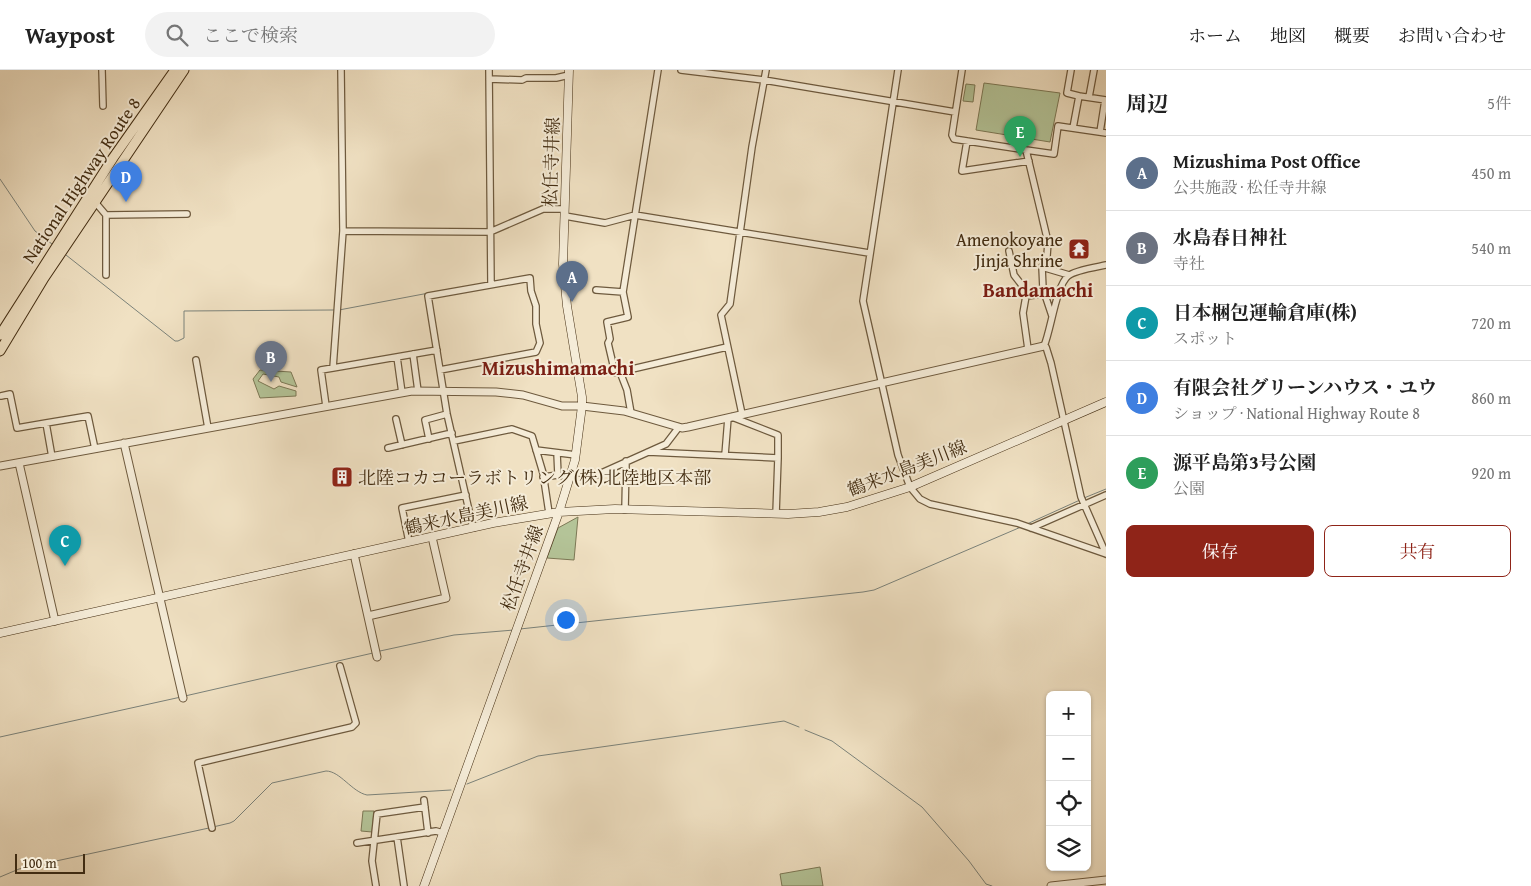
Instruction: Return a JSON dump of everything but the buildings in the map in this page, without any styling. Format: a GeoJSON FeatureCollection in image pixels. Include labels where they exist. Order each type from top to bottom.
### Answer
{"type":"FeatureCollection","features":[{"type":"Feature","properties":{"kind":"highway","name":"National Highway Route 8"},"geometry":{"type":"LineString","coordinates":[[1,331],[113,158],[175,70]]}},
{"type":"Feature","properties":{"kind":"highway","name":"National Highway Route 8"},"geometry":{"type":"LineString","coordinates":[[0,351],[44,278],[184,70]]}},
{"type":"Feature","properties":{"kind":"main road","name":"松任寺井線"},"geometry":{"type":"LineString","coordinates":[[424,886],[552,533],[576,455],[582,397],[567,306],[564,264],[569,72]]}},
{"type":"Feature","properties":{"kind":"main road","name":"鶴来水島美川線"},"geometry":{"type":"LineString","coordinates":[[0,633],[473,528],[559,512],[625,510],[776,514],[819,512],[847,507],[910,487],[1106,402]]}},
{"type":"Feature","properties":{"kind":"main road"},"geometry":{"type":"LineString","coordinates":[[563,498],[576,511]]}},
{"type":"Feature","properties":{"kind":"main road"},"geometry":{"type":"LineString","coordinates":[[540,515],[550,523],[552,533]]}},
{"type":"Feature","properties":{"kind":"street"},"geometry":{"type":"LineString","coordinates":[[102,70],[103,106]]}},
{"type":"Feature","properties":{"kind":"street"},"geometry":{"type":"LineString","coordinates":[[333,368],[343,232],[341,70]]}},
{"type":"Feature","properties":{"kind":"street"},"geometry":{"type":"LineString","coordinates":[[489,70],[491,284]]}},
{"type":"Feature","properties":{"kind":"street"},"geometry":{"type":"LineString","coordinates":[[658,70],[623,292],[628,317],[607,322],[610,339],[608,343],[615,373],[727,347]]}},
{"type":"Feature","properties":{"kind":"street"},"geometry":{"type":"LineString","coordinates":[[681,70],[764,80],[955,112]]}},
{"type":"Feature","properties":{"kind":"street"},"geometry":{"type":"LineString","coordinates":[[742,414],[721,315],[730,304],[752,147],[766,70]]}},
{"type":"Feature","properties":{"kind":"street"},"geometry":{"type":"LineString","coordinates":[[898,70],[863,301],[895,444],[910,487],[920,499],[930,504],[1020,524],[1106,554]]}},
{"type":"Feature","properties":{"kind":"street"},"geometry":{"type":"LineString","coordinates":[[962,70],[952,135],[954,140],[1054,154],[1058,126],[1103,132],[1105,100],[1068,93],[1071,70]]}},
{"type":"Feature","properties":{"kind":"street"},"geometry":{"type":"LineString","coordinates":[[1090,98],[1094,70]]}},
{"type":"Feature","properties":{"kind":"street"},"geometry":{"type":"LineString","coordinates":[[489,79],[556,78],[569,72]]}},
{"type":"Feature","properties":{"kind":"street"},"geometry":{"type":"LineString","coordinates":[[1073,128],[1079,96]]}},
{"type":"Feature","properties":{"kind":"street"},"geometry":{"type":"LineString","coordinates":[[967,142],[962,171],[1029,161]]}},
{"type":"Feature","properties":{"kind":"street"},"geometry":{"type":"LineString","coordinates":[[1026,150],[1048,242],[1047,256],[1042,267],[1042,279],[1044,295],[1052,316]]}},
{"type":"Feature","properties":{"kind":"street"},"geometry":{"type":"LineString","coordinates":[[95,202],[106,214],[106,275]]}},
{"type":"Feature","properties":{"kind":"street"},"geometry":{"type":"LineString","coordinates":[[343,232],[490,232],[543,209],[605,223],[635,215],[869,253]]}},
{"type":"Feature","properties":{"kind":"street"},"geometry":{"type":"LineString","coordinates":[[106,214],[186,214]]}},
{"type":"Feature","properties":{"kind":"street"},"geometry":{"type":"LineString","coordinates":[[1009,251],[1014,275],[1024,288],[1026,296],[1022,313],[1028,349]]}},
{"type":"Feature","properties":{"kind":"street"},"geometry":{"type":"LineString","coordinates":[[1042,267],[1069,275],[1106,265]]}},
{"type":"Feature","properties":{"kind":"street"},"geometry":{"type":"LineString","coordinates":[[1044,346],[1049,334],[1058,296],[1069,275]]}},
{"type":"Feature","properties":{"kind":"street"},"geometry":{"type":"LineString","coordinates":[[440,370],[536,352],[540,343],[536,324],[536,306],[531,291],[530,278],[428,296],[447,414],[473,528]]}},
{"type":"Feature","properties":{"kind":"street"},"geometry":{"type":"LineString","coordinates":[[596,290],[623,292]]}},
{"type":"Feature","properties":{"kind":"street"},"geometry":{"type":"LineString","coordinates":[[1026,296],[1058,296]]}},
{"type":"Feature","properties":{"kind":"street"},"geometry":{"type":"LineString","coordinates":[[0,466],[418,391],[496,392],[529,396],[562,406],[582,406],[630,413],[679,427],[688,427],[1044,346]]}},
{"type":"Feature","properties":{"kind":"street"},"geometry":{"type":"LineString","coordinates":[[1044,346],[1051,363],[1083,501],[1106,554]]}},
{"type":"Feature","properties":{"kind":"street"},"geometry":{"type":"LineString","coordinates":[[326,406],[321,370],[437,350]]}},
{"type":"Feature","properties":{"kind":"street"},"geometry":{"type":"LineString","coordinates":[[413,354],[418,391]]}},
{"type":"Feature","properties":{"kind":"street"},"geometry":{"type":"LineString","coordinates":[[396,357],[402,393]]}},
{"type":"Feature","properties":{"kind":"street"},"geometry":{"type":"LineString","coordinates":[[196,360],[208,428]]}},
{"type":"Feature","properties":{"kind":"street"},"geometry":{"type":"LineString","coordinates":[[620,372],[627,390],[630,413]]}},
{"type":"Feature","properties":{"kind":"street"},"geometry":{"type":"LineString","coordinates":[[1,396],[10,394],[17,428],[88,416],[95,449]]}},
{"type":"Feature","properties":{"kind":"street"},"geometry":{"type":"LineString","coordinates":[[429,439],[425,420],[447,414]]}},
{"type":"Feature","properties":{"kind":"street"},"geometry":{"type":"LineString","coordinates":[[725,456],[730,417]]}},
{"type":"Feature","properties":{"kind":"street"},"geometry":{"type":"LineString","coordinates":[[730,417],[778,435],[776,514]]}},
{"type":"Feature","properties":{"kind":"street"},"geometry":{"type":"LineString","coordinates":[[396,419],[402,445]]}},
{"type":"Feature","properties":{"kind":"street"},"geometry":{"type":"LineString","coordinates":[[46,423],[52,457]]}},
{"type":"Feature","properties":{"kind":"street"},"geometry":{"type":"LineString","coordinates":[[543,478],[571,474],[597,475],[666,444],[679,427]]}},
{"type":"Feature","properties":{"kind":"street"},"geometry":{"type":"LineString","coordinates":[[454,441],[512,429],[532,436],[543,478],[549,514]]}},
{"type":"Feature","properties":{"kind":"street"},"geometry":{"type":"LineString","coordinates":[[388,448],[452,434]]}},
{"type":"Feature","properties":{"kind":"street"},"geometry":{"type":"LineString","coordinates":[[124,444],[183,696]]}},
{"type":"Feature","properties":{"kind":"street"},"geometry":{"type":"LineString","coordinates":[[536,450],[576,455]]}},
{"type":"Feature","properties":{"kind":"street"},"geometry":{"type":"LineString","coordinates":[[648,452],[778,458]]}},
{"type":"Feature","properties":{"kind":"street"},"geometry":{"type":"LineString","coordinates":[[557,453],[558,475]]}},
{"type":"Feature","properties":{"kind":"street"},"geometry":{"type":"LineString","coordinates":[[625,510],[626,462]]}},
{"type":"Feature","properties":{"kind":"street"},"geometry":{"type":"LineString","coordinates":[[19,463],[55,621]]}},
{"type":"Feature","properties":{"kind":"street"},"geometry":{"type":"LineString","coordinates":[[409,542],[402,508],[466,495]]}},
{"type":"Feature","properties":{"kind":"street"},"geometry":{"type":"LineString","coordinates":[[1029,528],[1083,501],[1106,495]]}},
{"type":"Feature","properties":{"kind":"street"},"geometry":{"type":"LineString","coordinates":[[368,616],[446,598],[432,537]]}},
{"type":"Feature","properties":{"kind":"street"},"geometry":{"type":"LineString","coordinates":[[354,554],[376,654]]}},
{"type":"Feature","properties":{"kind":"street"},"geometry":{"type":"LineString","coordinates":[[212,827],[198,763],[352,727],[356,723],[340,666]]}},
{"type":"Feature","properties":{"kind":"street"},"geometry":{"type":"LineString","coordinates":[[424,800],[428,833]]}},
{"type":"Feature","properties":{"kind":"street"},"geometry":{"type":"LineString","coordinates":[[376,886],[372,861],[376,814],[425,807]]}},
{"type":"Feature","properties":{"kind":"street"},"geometry":{"type":"LineString","coordinates":[[357,843],[436,831],[443,833]]}},
{"type":"Feature","properties":{"kind":"street"},"geometry":{"type":"LineString","coordinates":[[396,837],[404,886]]}},
{"type":"Feature","properties":{"kind":"street"},"geometry":{"type":"LineString","coordinates":[[1051,886],[1096,883],[1106,880]]}},
{"type":"Feature","properties":{"kind":"green space"},"geometry":{"type":"Polygon","coordinates":[[[984,83],[1060,93],[1050,142],[976,130],[984,83]]]}},
{"type":"Feature","properties":{"kind":"green space"},"geometry":{"type":"Polygon","coordinates":[[[966,84],[975,85],[973,102],[963,101],[966,84]]]}},
{"type":"Feature","properties":{"kind":"green space"},"geometry":{"type":"Polygon","coordinates":[[[260,370],[291,372],[297,387],[281,382],[279,377],[263,374],[258,381],[274,389],[279,386],[296,391],[296,396],[260,398],[253,379],[260,370]]]}},
{"type":"Feature","properties":{"kind":"green space"},"geometry":{"type":"Polygon","coordinates":[[[578,517],[574,560],[547,558],[558,528],[578,517]]]}},
{"type":"Feature","properties":{"kind":"green space"},"geometry":{"type":"Polygon","coordinates":[[[363,811],[374,811],[372,832],[361,831],[363,811]]]}},
{"type":"Feature","properties":{"kind":"green space"},"geometry":{"type":"Polygon","coordinates":[[[820,867],[823,886],[782,886],[780,874],[820,867]]]}},
{"type":"Feature","properties":{"kind":"waterway"},"geometry":{"type":"LineString","coordinates":[[0,179],[35,231],[52,244]]}},
{"type":"Feature","properties":{"kind":"waterway"},"geometry":{"type":"LineString","coordinates":[[66,255],[175,341],[184,338],[184,311],[334,310]]}},
{"type":"Feature","properties":{"kind":"waterway"},"geometry":{"type":"LineString","coordinates":[[339,310],[450,289]]}},
{"type":"Feature","properties":{"kind":"waterway"},"geometry":{"type":"LineString","coordinates":[[1084,498],[1106,489]]}},
{"type":"Feature","properties":{"kind":"waterway"},"geometry":{"type":"LineString","coordinates":[[1027,524],[1080,500]]}},
{"type":"Feature","properties":{"kind":"waterway"},"geometry":{"type":"LineString","coordinates":[[520,629],[874,590],[1021,527]]}},
{"type":"Feature","properties":{"kind":"waterway"},"geometry":{"type":"LineString","coordinates":[[380,651],[454,635],[514,630]]}},
{"type":"Feature","properties":{"kind":"waterway"},"geometry":{"type":"LineString","coordinates":[[185,696],[373,653]]}},
{"type":"Feature","properties":{"kind":"waterway"},"geometry":{"type":"LineString","coordinates":[[0,737],[181,697]]}},
{"type":"Feature","properties":{"kind":"waterway"},"geometry":{"type":"LineString","coordinates":[[467,784],[538,756],[784,721],[799,727]]}},
{"type":"Feature","properties":{"kind":"waterway"},"geometry":{"type":"LineString","coordinates":[[805,730],[832,741],[922,807],[969,861],[986,884],[992,886]]}},
{"type":"Feature","properties":{"kind":"waterway"},"geometry":{"type":"LineString","coordinates":[[213,827],[234,821],[272,783],[326,771],[336,774],[356,790],[367,795],[451,790]]}},
{"type":"Feature","properties":{"kind":"waterway"},"geometry":{"type":"LineString","coordinates":[[0,877],[19,869],[209,828]]}},
{"type":"Feature","properties":{"kind":"place","name":"源平島第3号公園"},"geometry":{"type":"Point","coordinates":[1020,157]}},
{"type":"Feature","properties":{"kind":"place","name":"有限会社グリーンハウス・ユウ"},"geometry":{"type":"Point","coordinates":[126,202]}},
{"type":"Feature","properties":{"kind":"place","name":"Amenokoyane Jinja Shrine"},"geometry":{"type":"Point","coordinates":[1079,249]}},
{"type":"Feature","properties":{"kind":"place","name":"Mizushima Post Office"},"geometry":{"type":"Point","coordinates":[572,302]}},
{"type":"Feature","properties":{"kind":"place","name":"水島春日神社"},"geometry":{"type":"Point","coordinates":[271,382]}},
{"type":"Feature","properties":{"kind":"place","name":"北陸コカコーラボトリング(株)北陸地区本部"},"geometry":{"type":"Point","coordinates":[342,477]}},
{"type":"Feature","properties":{"kind":"place","name":"日本梱包運輸倉庫(株)"},"geometry":{"type":"Point","coordinates":[65,566]}},
{"type":"Feature","properties":{"kind":"district","name":"Bandamachi"},"geometry":{"type":"Point","coordinates":[1038,289]}},
{"type":"Feature","properties":{"kind":"district","name":"Mizushimamachi"},"geometry":{"type":"Point","coordinates":[558,367]}}]}
